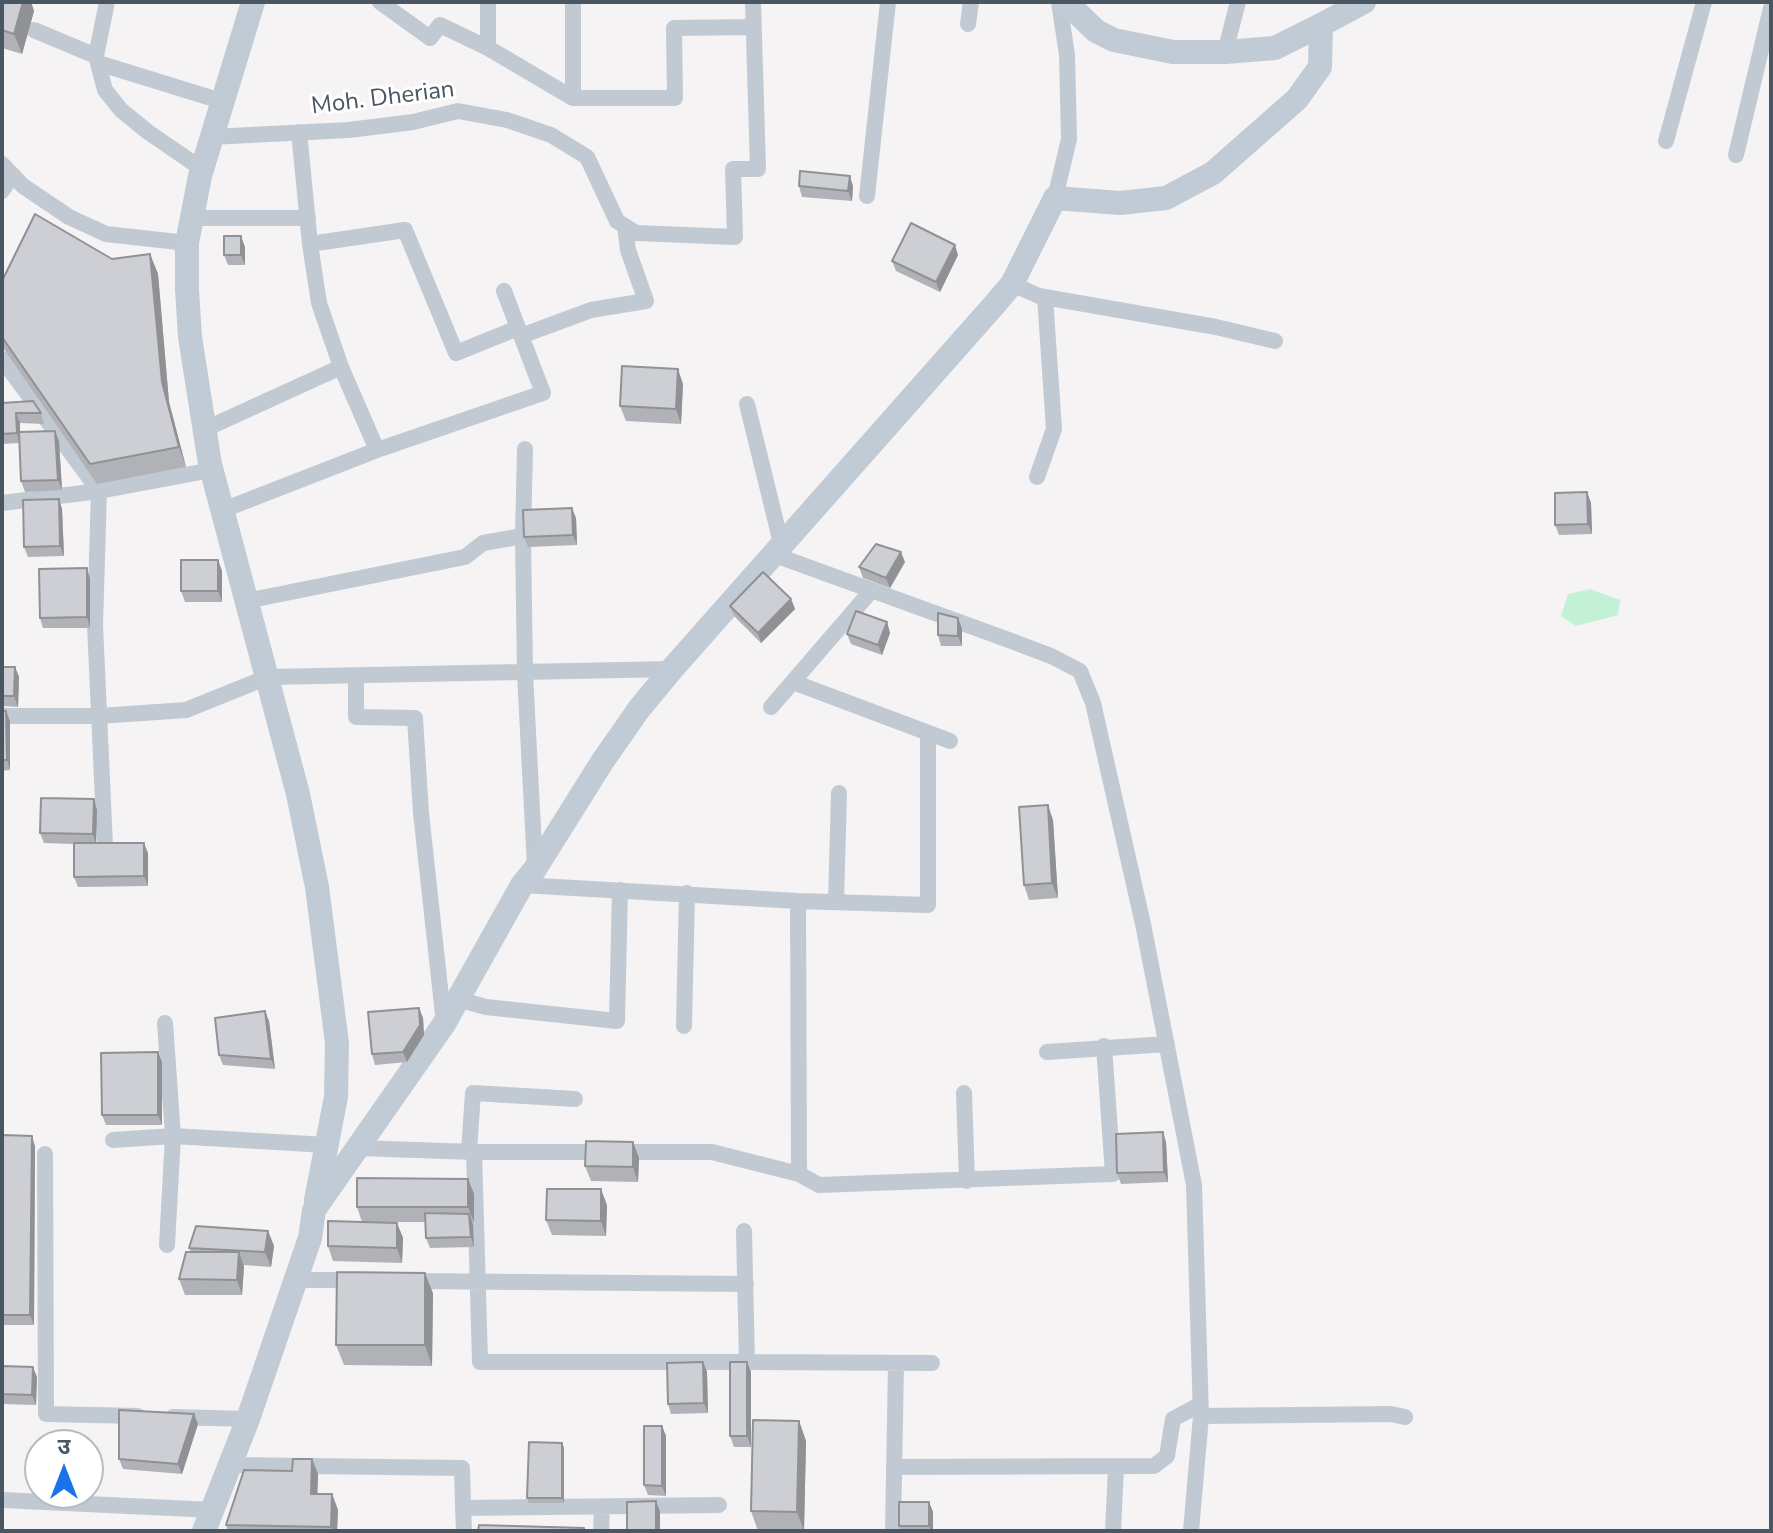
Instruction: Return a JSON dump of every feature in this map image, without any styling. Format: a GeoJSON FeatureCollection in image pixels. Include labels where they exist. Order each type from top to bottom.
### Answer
{"type":"FeatureCollection","features":[{"type":"Feature","properties":{"kind":"street"},"geometry":{"type":"LineString","coordinates":[[106,2],[97,60],[105,90],[121,110],[202,169]]}},
{"type":"Feature","properties":{"kind":"street"},"geometry":{"type":"LineString","coordinates":[[2,1500],[208,1520],[248,1419],[310,1238],[336,1097],[337,1043],[317,887],[298,794],[212,470],[190,337],[187,243],[202,169],[253,2]]}},
{"type":"Feature","properties":{"kind":"street"},"geometry":{"type":"LineString","coordinates":[[380,2],[430,38],[440,25],[488,48],[573,98],[675,98],[674,28],[753,27]]}},
{"type":"Feature","properties":{"kind":"street"},"geometry":{"type":"LineString","coordinates":[[488,2],[488,48]]}},
{"type":"Feature","properties":{"kind":"street"},"geometry":{"type":"LineString","coordinates":[[573,2],[573,98]]}},
{"type":"Feature","properties":{"kind":"street"},"geometry":{"type":"LineString","coordinates":[[625,226],[636,233],[735,237],[733,169],[758,169],[753,2]]}},
{"type":"Feature","properties":{"kind":"street"},"geometry":{"type":"LineString","coordinates":[[867,196],[888,2]]}},
{"type":"Feature","properties":{"kind":"street"},"geometry":{"type":"LineString","coordinates":[[968,24],[971,2]]}},
{"type":"Feature","properties":{"kind":"street"},"geometry":{"type":"LineString","coordinates":[[314,1210],[444,1024],[528,877],[602,762],[672,669],[1012,284],[1055,198],[1069,139],[1067,55],[1059,2]]}},
{"type":"Feature","properties":{"kind":"street"},"geometry":{"type":"LineString","coordinates":[[1066,2],[1096,31],[1114,40],[1173,52],[1275,48],[1364,2]]}},
{"type":"Feature","properties":{"kind":"street"},"geometry":{"type":"LineString","coordinates":[[1225,52],[1238,2]]}},
{"type":"Feature","properties":{"kind":"street"},"geometry":{"type":"LineString","coordinates":[[1666,141],[1704,2]]}},
{"type":"Feature","properties":{"kind":"street"},"geometry":{"type":"LineString","coordinates":[[1736,155],[1763,83],[1771,8]]}},
{"type":"Feature","properties":{"kind":"street"},"geometry":{"type":"LineString","coordinates":[[1055,198],[1120,203],[1166,198],[1213,173],[1297,99],[1320,67],[1321,25]]}},
{"type":"Feature","properties":{"kind":"street"},"geometry":{"type":"LineString","coordinates":[[34,30],[97,60],[221,101]]}},
{"type":"Feature","properties":{"kind":"street","name":"Moh. Dherian"},"geometry":{"type":"LineString","coordinates":[[211,137],[349,130],[458,111],[507,120],[551,135],[587,157],[617,221],[625,226]]}},
{"type":"Feature","properties":{"kind":"street","name":"Moh. Dherian"},"geometry":{"type":"LineString","coordinates":[[299,132],[319,303],[341,367],[377,450]]}},
{"type":"Feature","properties":{"kind":"street"},"geometry":{"type":"LineString","coordinates":[[7,170],[23,186],[69,217],[106,234],[187,243]]}},
{"type":"Feature","properties":{"kind":"street"},"geometry":{"type":"LineString","coordinates":[[2,191],[7,170]]}},
{"type":"Feature","properties":{"kind":"street"},"geometry":{"type":"LineString","coordinates":[[192,218],[308,218]]}},
{"type":"Feature","properties":{"kind":"street"},"geometry":{"type":"LineString","coordinates":[[310,244],[405,230],[456,353],[591,310],[646,301],[628,250],[625,226]]}},
{"type":"Feature","properties":{"kind":"street"},"geometry":{"type":"LineString","coordinates":[[1012,284],[1045,297],[1216,327],[1275,341]]}},
{"type":"Feature","properties":{"kind":"street"},"geometry":{"type":"LineString","coordinates":[[223,510],[377,450],[543,393],[504,291]]}},
{"type":"Feature","properties":{"kind":"street"},"geometry":{"type":"LineString","coordinates":[[1037,477],[1054,429],[1045,297]]}},
{"type":"Feature","properties":{"kind":"street"},"geometry":{"type":"LineString","coordinates":[[2,359],[99,491],[95,625],[105,846]]}},
{"type":"Feature","properties":{"kind":"street"},"geometry":{"type":"LineString","coordinates":[[203,430],[341,367]]}},
{"type":"Feature","properties":{"kind":"street"},"geometry":{"type":"LineString","coordinates":[[747,404],[778,551]]}},
{"type":"Feature","properties":{"kind":"street"},"geometry":{"type":"LineString","coordinates":[[525,449],[523,536],[528,877]]}},
{"type":"Feature","properties":{"kind":"street"},"geometry":{"type":"LineString","coordinates":[[2,503],[99,491],[212,470]]}},
{"type":"Feature","properties":{"kind":"street"},"geometry":{"type":"LineString","coordinates":[[246,601],[465,557],[483,543],[523,536]]}},
{"type":"Feature","properties":{"kind":"street"},"geometry":{"type":"LineString","coordinates":[[778,551],[872,590],[1036,650],[1080,671],[1093,703],[1143,924],[1194,1185],[1200,1411],[1191,1531]]}},
{"type":"Feature","properties":{"kind":"street"},"geometry":{"type":"LineString","coordinates":[[771,707],[872,590]]}},
{"type":"Feature","properties":{"kind":"street"},"geometry":{"type":"LineString","coordinates":[[2,716],[99,716],[186,710],[268,677],[672,669]]}},
{"type":"Feature","properties":{"kind":"street"},"geometry":{"type":"LineString","coordinates":[[356,677],[356,717],[415,718],[421,813],[444,1024]]}},
{"type":"Feature","properties":{"kind":"street"},"geometry":{"type":"LineString","coordinates":[[793,682],[950,741]]}},
{"type":"Feature","properties":{"kind":"street"},"geometry":{"type":"LineString","coordinates":[[528,877],[620,890],[928,905],[928,734]]}},
{"type":"Feature","properties":{"kind":"street"},"geometry":{"type":"LineString","coordinates":[[836,902],[839,793]]}},
{"type":"Feature","properties":{"kind":"street"},"geometry":{"type":"LineString","coordinates":[[457,999],[486,1007],[617,1021],[620,890]]}},
{"type":"Feature","properties":{"kind":"street"},"geometry":{"type":"LineString","coordinates":[[684,1026],[687,893]]}},
{"type":"Feature","properties":{"kind":"street"},"geometry":{"type":"LineString","coordinates":[[798,901],[799,1174]]}},
{"type":"Feature","properties":{"kind":"street"},"geometry":{"type":"LineString","coordinates":[[165,1023],[173,1136],[167,1245]]}},
{"type":"Feature","properties":{"kind":"street"},"geometry":{"type":"LineString","coordinates":[[1047,1052],[1167,1044]]}},
{"type":"Feature","properties":{"kind":"street"},"geometry":{"type":"LineString","coordinates":[[358,1148],[472,1152],[712,1152],[799,1174],[819,1185],[1113,1174],[1104,1046]]}},
{"type":"Feature","properties":{"kind":"street"},"geometry":{"type":"LineString","coordinates":[[575,1099],[473,1093],[472,1152],[480,1281],[480,1362],[932,1363]]}},
{"type":"Feature","properties":{"kind":"street"},"geometry":{"type":"LineString","coordinates":[[964,1093],[967,1181]]}},
{"type":"Feature","properties":{"kind":"street"},"geometry":{"type":"LineString","coordinates":[[113,1140],[173,1136],[327,1145]]}},
{"type":"Feature","properties":{"kind":"street"},"geometry":{"type":"LineString","coordinates":[[45,1154],[46,1414],[248,1419]]}},
{"type":"Feature","properties":{"kind":"street"},"geometry":{"type":"LineString","coordinates":[[744,1231],[747,1362]]}},
{"type":"Feature","properties":{"kind":"street"},"geometry":{"type":"LineString","coordinates":[[296,1280],[746,1284]]}},
{"type":"Feature","properties":{"kind":"street"},"geometry":{"type":"LineString","coordinates":[[893,1531],[896,1364]]}},
{"type":"Feature","properties":{"kind":"street"},"geometry":{"type":"LineString","coordinates":[[894,1467],[1154,1466],[1167,1456],[1173,1419],[1200,1411],[1391,1414],[1405,1417]]}},
{"type":"Feature","properties":{"kind":"street"},"geometry":{"type":"LineString","coordinates":[[230,1465],[462,1468],[464,1531]]}},
{"type":"Feature","properties":{"kind":"street"},"geometry":{"type":"LineString","coordinates":[[1113,1531],[1116,1467]]}},
{"type":"Feature","properties":{"kind":"street"},"geometry":{"type":"LineString","coordinates":[[463,1508],[719,1505]]}},
{"type":"Feature","properties":{"kind":"street"},"geometry":{"type":"LineString","coordinates":[[601,1531],[602,1507]]}},
{"type":"Feature","properties":{"kind":"green space"},"geometry":{"type":"Polygon","coordinates":[[[1590,589],[1620,600],[1618,615],[1576,626],[1561,616],[1568,594],[1590,589]]]}},
{"type":"Feature","properties":{"kind":"building"},"geometry":{"type":"Polygon","coordinates":[[[2,2],[23,2],[14,34],[2,30],[2,2]]]}},
{"type":"Feature","properties":{"kind":"building"},"geometry":{"type":"Polygon","coordinates":[[[800,171],[850,176],[848,191],[799,186],[800,171]]]}},
{"type":"Feature","properties":{"kind":"building"},"geometry":{"type":"Polygon","coordinates":[[[35,214],[112,259],[150,254],[162,382],[179,447],[90,464],[2,337],[2,281],[35,214]]]}},
{"type":"Feature","properties":{"kind":"building"},"geometry":{"type":"Polygon","coordinates":[[[911,223],[955,245],[936,282],[892,261],[911,223]]]}},
{"type":"Feature","properties":{"kind":"building"},"geometry":{"type":"Polygon","coordinates":[[[224,236],[241,236],[241,255],[224,255],[224,236]]]}},
{"type":"Feature","properties":{"kind":"building"},"geometry":{"type":"Polygon","coordinates":[[[622,366],[678,369],[676,409],[620,406],[622,366]]]}},
{"type":"Feature","properties":{"kind":"building"},"geometry":{"type":"Polygon","coordinates":[[[33,401],[41,413],[16,413],[17,433],[2,434],[2,403],[33,401]]]}},
{"type":"Feature","properties":{"kind":"building"},"geometry":{"type":"Polygon","coordinates":[[[55,431],[58,480],[21,481],[19,432],[55,431]]]}},
{"type":"Feature","properties":{"kind":"building"},"geometry":{"type":"Polygon","coordinates":[[[1587,492],[1588,524],[1555,525],[1555,493],[1587,492]]]}},
{"type":"Feature","properties":{"kind":"building"},"geometry":{"type":"Polygon","coordinates":[[[59,499],[60,546],[24,547],[23,500],[59,499]]]}},
{"type":"Feature","properties":{"kind":"building"},"geometry":{"type":"Polygon","coordinates":[[[572,508],[573,535],[524,537],[523,510],[572,508]]]}},
{"type":"Feature","properties":{"kind":"building"},"geometry":{"type":"Polygon","coordinates":[[[876,544],[901,552],[886,578],[859,567],[876,544]]]}},
{"type":"Feature","properties":{"kind":"building"},"geometry":{"type":"Polygon","coordinates":[[[181,560],[218,560],[218,591],[181,591],[181,560]]]}},
{"type":"Feature","properties":{"kind":"building"},"geometry":{"type":"Polygon","coordinates":[[[87,568],[87,617],[40,618],[39,569],[87,568]]]}},
{"type":"Feature","properties":{"kind":"building"},"geometry":{"type":"Polygon","coordinates":[[[763,572],[791,599],[758,633],[730,606],[763,572]]]}},
{"type":"Feature","properties":{"kind":"building"},"geometry":{"type":"Polygon","coordinates":[[[856,611],[887,622],[878,645],[847,634],[856,611]]]}},
{"type":"Feature","properties":{"kind":"building"},"geometry":{"type":"Polygon","coordinates":[[[938,613],[958,618],[958,636],[938,635],[938,613]]]}},
{"type":"Feature","properties":{"kind":"building"},"geometry":{"type":"Polygon","coordinates":[[[2,667],[15,667],[14,696],[2,696],[2,667]]]}},
{"type":"Feature","properties":{"kind":"building"},"geometry":{"type":"Polygon","coordinates":[[[2,711],[6,711],[7,760],[2,760],[2,711]]]}},
{"type":"Feature","properties":{"kind":"building"},"geometry":{"type":"Polygon","coordinates":[[[41,798],[94,799],[93,834],[40,833],[41,798]]]}},
{"type":"Feature","properties":{"kind":"building"},"geometry":{"type":"Polygon","coordinates":[[[1048,805],[1052,883],[1024,885],[1019,807],[1048,805]]]}},
{"type":"Feature","properties":{"kind":"building"},"geometry":{"type":"Polygon","coordinates":[[[74,843],[144,843],[144,876],[74,877],[74,843]]]}},
{"type":"Feature","properties":{"kind":"building"},"geometry":{"type":"Polygon","coordinates":[[[419,1008],[420,1025],[403,1052],[372,1054],[368,1012],[419,1008]]]}},
{"type":"Feature","properties":{"kind":"building"},"geometry":{"type":"Polygon","coordinates":[[[265,1011],[271,1059],[219,1055],[215,1018],[265,1011]]]}},
{"type":"Feature","properties":{"kind":"building"},"geometry":{"type":"Polygon","coordinates":[[[158,1052],[158,1115],[102,1115],[101,1053],[158,1052]]]}},
{"type":"Feature","properties":{"kind":"building"},"geometry":{"type":"Polygon","coordinates":[[[1163,1132],[1164,1172],[1117,1173],[1116,1134],[1163,1132]]]}},
{"type":"Feature","properties":{"kind":"building"},"geometry":{"type":"Polygon","coordinates":[[[2,1135],[32,1136],[30,1315],[2,1315],[2,1135]]]}},
{"type":"Feature","properties":{"kind":"building"},"geometry":{"type":"Polygon","coordinates":[[[586,1141],[633,1142],[633,1167],[585,1166],[586,1141]]]}},
{"type":"Feature","properties":{"kind":"building"},"geometry":{"type":"Polygon","coordinates":[[[357,1178],[468,1179],[468,1207],[357,1207],[357,1178]]]}},
{"type":"Feature","properties":{"kind":"building"},"geometry":{"type":"Polygon","coordinates":[[[547,1189],[601,1189],[601,1221],[546,1220],[547,1189]]]}},
{"type":"Feature","properties":{"kind":"building"},"geometry":{"type":"Polygon","coordinates":[[[425,1213],[469,1214],[471,1237],[426,1238],[425,1213]]]}},
{"type":"Feature","properties":{"kind":"building"},"geometry":{"type":"Polygon","coordinates":[[[328,1221],[397,1223],[397,1248],[328,1246],[328,1221]]]}},
{"type":"Feature","properties":{"kind":"building"},"geometry":{"type":"Polygon","coordinates":[[[196,1226],[268,1231],[265,1252],[189,1248],[196,1226]]]}},
{"type":"Feature","properties":{"kind":"building"},"geometry":{"type":"Polygon","coordinates":[[[186,1252],[239,1252],[237,1280],[179,1279],[186,1252]]]}},
{"type":"Feature","properties":{"kind":"building"},"geometry":{"type":"Polygon","coordinates":[[[337,1272],[425,1273],[425,1345],[336,1345],[337,1272]]]}},
{"type":"Feature","properties":{"kind":"building"},"geometry":{"type":"Polygon","coordinates":[[[703,1362],[704,1403],[668,1404],[667,1363],[703,1362]]]}},
{"type":"Feature","properties":{"kind":"building"},"geometry":{"type":"Polygon","coordinates":[[[730,1362],[747,1362],[747,1436],[730,1436],[730,1362]]]}},
{"type":"Feature","properties":{"kind":"building"},"geometry":{"type":"Polygon","coordinates":[[[2,1366],[33,1367],[32,1395],[2,1394],[2,1366]]]}},
{"type":"Feature","properties":{"kind":"building"},"geometry":{"type":"Polygon","coordinates":[[[119,1410],[194,1414],[178,1464],[119,1459],[119,1410]]]}},
{"type":"Feature","properties":{"kind":"building"},"geometry":{"type":"Polygon","coordinates":[[[753,1420],[799,1421],[797,1512],[751,1511],[753,1420]]]}},
{"type":"Feature","properties":{"kind":"building"},"geometry":{"type":"Polygon","coordinates":[[[644,1426],[662,1426],[662,1486],[644,1485],[644,1426]]]}},
{"type":"Feature","properties":{"kind":"building"},"geometry":{"type":"Polygon","coordinates":[[[529,1442],[562,1443],[562,1498],[527,1498],[529,1442]]]}},
{"type":"Feature","properties":{"kind":"building"},"geometry":{"type":"Polygon","coordinates":[[[293,1459],[312,1459],[311,1494],[332,1494],[331,1527],[226,1525],[244,1470],[292,1471],[293,1459]]]}},
{"type":"Feature","properties":{"kind":"building"},"geometry":{"type":"Polygon","coordinates":[[[656,1501],[656,1531],[627,1531],[627,1502],[656,1501]]]}},
{"type":"Feature","properties":{"kind":"building"},"geometry":{"type":"Polygon","coordinates":[[[899,1502],[929,1502],[929,1526],[899,1526],[899,1502]]]}},
{"type":"Feature","properties":{"kind":"building"},"geometry":{"type":"Polygon","coordinates":[[[479,1525],[584,1528],[584,1531],[478,1531],[479,1525]]]}}]}
